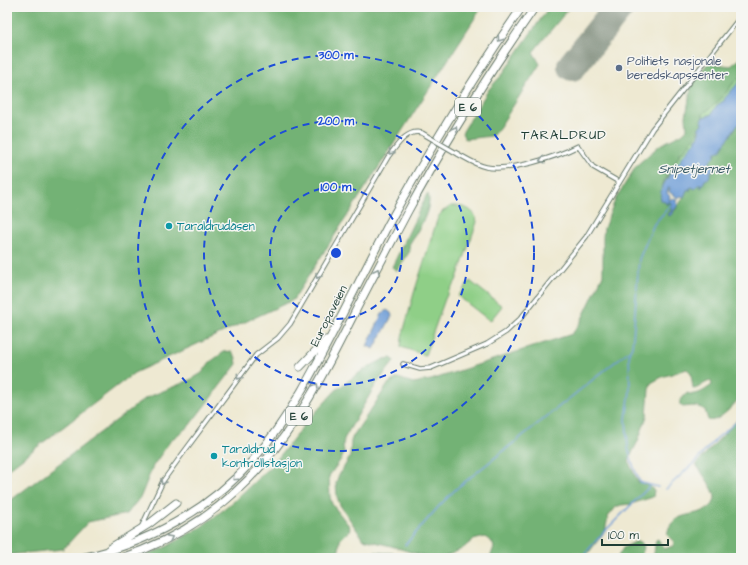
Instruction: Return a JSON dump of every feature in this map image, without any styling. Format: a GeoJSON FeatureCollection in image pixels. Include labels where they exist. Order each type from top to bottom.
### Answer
{"type":"FeatureCollection","features":[{"type":"Feature","properties":{"kind":"highway","name":"Europaveien"},"geometry":{"type":"LineString","coordinates":[[82,558],[100,554],[137,541],[176,522],[206,502],[242,471],[262,448],[283,421],[308,378],[421,166],[465,92],[522,7]]}},
{"type":"Feature","properties":{"kind":"highway","name":"Europaveien"},"geometry":{"type":"LineString","coordinates":[[121,558],[141,551],[169,538],[213,511],[249,479],[282,442],[318,384],[396,233],[439,156],[488,76],[535,7]]}},
{"type":"Feature","properties":{"kind":"highway","name":"E 6"},"geometry":{"type":"LineString","coordinates":[[300,368],[334,330]]}},
{"type":"Feature","properties":{"kind":"highway","name":"E 6"},"geometry":{"type":"LineString","coordinates":[[100,554],[140,530],[176,503]]}},
{"type":"Feature","properties":{"kind":"street"},"geometry":{"type":"LineString","coordinates":[[402,364],[420,369],[431,368],[487,344],[506,332],[528,310],[594,226],[619,182],[662,116],[741,16]]}},
{"type":"Feature","properties":{"kind":"street"},"geometry":{"type":"LineString","coordinates":[[140,530],[160,487],[181,456],[256,355],[278,338],[290,324],[388,157],[408,135],[416,131],[422,132],[481,166],[494,168],[506,168],[546,159],[578,146],[593,166],[619,182]]}},
{"type":"Feature","properties":{"kind":"green space"},"geometry":{"type":"Polygon","coordinates":[[[7,7],[482,7],[293,300],[134,373],[7,470],[7,303],[10,299],[10,287],[7,284],[7,7]]]}},
{"type":"Feature","properties":{"kind":"green space"},"geometry":{"type":"Polygon","coordinates":[[[549,7],[570,7],[533,52],[540,64],[499,128],[492,136],[465,139],[462,133],[489,89],[501,76],[549,7]]]}},
{"type":"Feature","properties":{"kind":"green space"},"geometry":{"type":"Polygon","coordinates":[[[741,58],[741,77],[735,81],[720,100],[703,114],[702,124],[697,134],[684,151],[680,152],[667,174],[662,191],[666,204],[669,201],[671,203],[672,209],[668,214],[669,216],[677,208],[687,190],[691,190],[690,189],[692,187],[695,189],[700,183],[702,184],[700,187],[701,188],[705,180],[715,169],[709,163],[710,160],[716,156],[716,152],[741,122],[741,397],[721,416],[716,419],[708,420],[705,410],[692,406],[683,407],[680,405],[680,401],[687,393],[697,394],[706,389],[712,385],[711,381],[693,389],[691,373],[687,369],[662,377],[651,383],[649,389],[647,416],[638,441],[629,459],[630,465],[638,482],[650,486],[654,490],[653,497],[616,507],[608,517],[605,531],[586,556],[587,558],[490,558],[494,547],[492,542],[485,537],[473,540],[462,549],[442,558],[430,558],[363,539],[340,505],[337,497],[336,483],[350,457],[351,441],[353,436],[389,383],[398,378],[413,383],[431,380],[572,334],[580,323],[603,275],[604,228],[616,198],[637,165],[660,145],[682,134],[687,129],[686,116],[692,83],[708,63],[731,66],[741,58]]]}},
{"type":"Feature","properties":{"kind":"green space"},"geometry":{"type":"Polygon","coordinates":[[[741,77],[732,92],[724,99],[725,100],[716,106],[712,114],[703,117],[703,114],[720,100],[735,81],[741,77]]]}},
{"type":"Feature","properties":{"kind":"green space"},"geometry":{"type":"Polygon","coordinates":[[[699,131],[698,138],[696,138],[694,145],[669,174],[662,189],[662,185],[681,153],[699,131]]]}},
{"type":"Feature","properties":{"kind":"green space"},"geometry":{"type":"Polygon","coordinates":[[[427,194],[429,200],[426,213],[420,227],[409,245],[410,251],[397,271],[392,267],[427,194]]]}},
{"type":"Feature","properties":{"kind":"green space"},"geometry":{"type":"Polygon","coordinates":[[[451,206],[460,206],[468,209],[474,214],[477,222],[456,281],[445,299],[425,355],[401,347],[402,337],[438,217],[443,211],[451,206]]]}},
{"type":"Feature","properties":{"kind":"green space"},"geometry":{"type":"Polygon","coordinates":[[[470,281],[502,306],[490,321],[458,296],[470,281]]]}},
{"type":"Feature","properties":{"kind":"green space"},"geometry":{"type":"Polygon","coordinates":[[[232,351],[236,358],[237,364],[189,426],[171,440],[153,466],[141,496],[127,514],[88,522],[63,549],[7,555],[7,503],[146,398],[190,380],[202,373],[210,362],[224,352],[232,351]]]}},
{"type":"Feature","properties":{"kind":"green space"},"geometry":{"type":"Polygon","coordinates":[[[391,358],[394,360],[393,363],[376,384],[344,439],[344,451],[342,458],[329,476],[330,497],[332,504],[350,527],[349,531],[340,540],[339,550],[336,553],[323,558],[140,558],[166,547],[201,527],[231,504],[275,462],[304,425],[336,390],[363,370],[384,359],[391,358]]]}},
{"type":"Feature","properties":{"kind":"green space"},"geometry":{"type":"Polygon","coordinates":[[[741,416],[741,558],[653,558],[657,539],[664,549],[673,546],[674,542],[667,535],[669,527],[674,521],[679,518],[703,511],[713,504],[715,495],[697,466],[697,463],[741,416]]]}},
{"type":"Feature","properties":{"kind":"green space"},"geometry":{"type":"Polygon","coordinates":[[[635,542],[641,542],[644,547],[641,558],[617,558],[623,548],[635,542]]]}},
{"type":"Feature","properties":{"kind":"green space"},"geometry":{"type":"Polygon","coordinates":[[[376,552],[392,553],[406,558],[354,558],[363,554],[376,552]]]}},
{"type":"Feature","properties":{"kind":"water","name":"Snipetjernet"},"geometry":{"type":"Polygon","coordinates":[[[741,80],[741,122],[734,129],[720,151],[716,152],[714,158],[713,157],[709,163],[715,169],[711,171],[709,178],[705,180],[701,188],[700,187],[702,184],[699,184],[695,189],[692,187],[690,188],[690,191],[689,189],[687,190],[684,197],[681,196],[678,198],[669,192],[669,187],[667,193],[670,196],[669,200],[673,198],[677,200],[678,205],[669,216],[668,214],[671,212],[671,203],[668,201],[667,205],[661,200],[661,190],[677,163],[680,162],[696,141],[696,138],[698,138],[700,132],[699,127],[702,124],[701,121],[703,117],[711,115],[716,106],[725,100],[724,99],[741,80]]]}},
{"type":"Feature","properties":{"kind":"water"},"geometry":{"type":"Polygon","coordinates":[[[387,310],[392,316],[374,349],[367,346],[382,314],[387,310]]]}},
{"type":"Feature","properties":{"kind":"waterway"},"geometry":{"type":"LineString","coordinates":[[658,487],[640,482],[628,448],[626,419],[630,391],[629,352],[632,346],[633,338],[639,259],[654,224],[671,205]]}},
{"type":"Feature","properties":{"kind":"waterway"},"geometry":{"type":"LineString","coordinates":[[405,545],[457,488],[630,350]]}},
{"type":"Feature","properties":{"kind":"waterway"},"geometry":{"type":"LineString","coordinates":[[666,489],[696,461],[717,438],[741,418]]}},
{"type":"Feature","properties":{"kind":"waterway"},"geometry":{"type":"LineString","coordinates":[[581,558],[603,533],[650,486]]}},
{"type":"Feature","properties":{"kind":"waterway"},"geometry":{"type":"LineString","coordinates":[[394,558],[398,554]]}},
{"type":"Feature","properties":{"kind":"runway"},"geometry":{"type":"LineString","coordinates":[[572,66],[619,7]]}},
{"type":"Feature","properties":{"kind":"place","name":"Politiets nasjonale beredskapssenter"},"geometry":{"type":"Point","coordinates":[619,68]}},
{"type":"Feature","properties":{"kind":"place","name":"Taraldrudåsen"},"geometry":{"type":"Point","coordinates":[169,226]}},
{"type":"Feature","properties":{"kind":"place","name":"Taraldrud kontrollstasjon"},"geometry":{"type":"Point","coordinates":[214,456]}},
{"type":"Feature","properties":{"kind":"district","name":"TARALDRUD"},"geometry":{"type":"Point","coordinates":[564,135]}}]}
